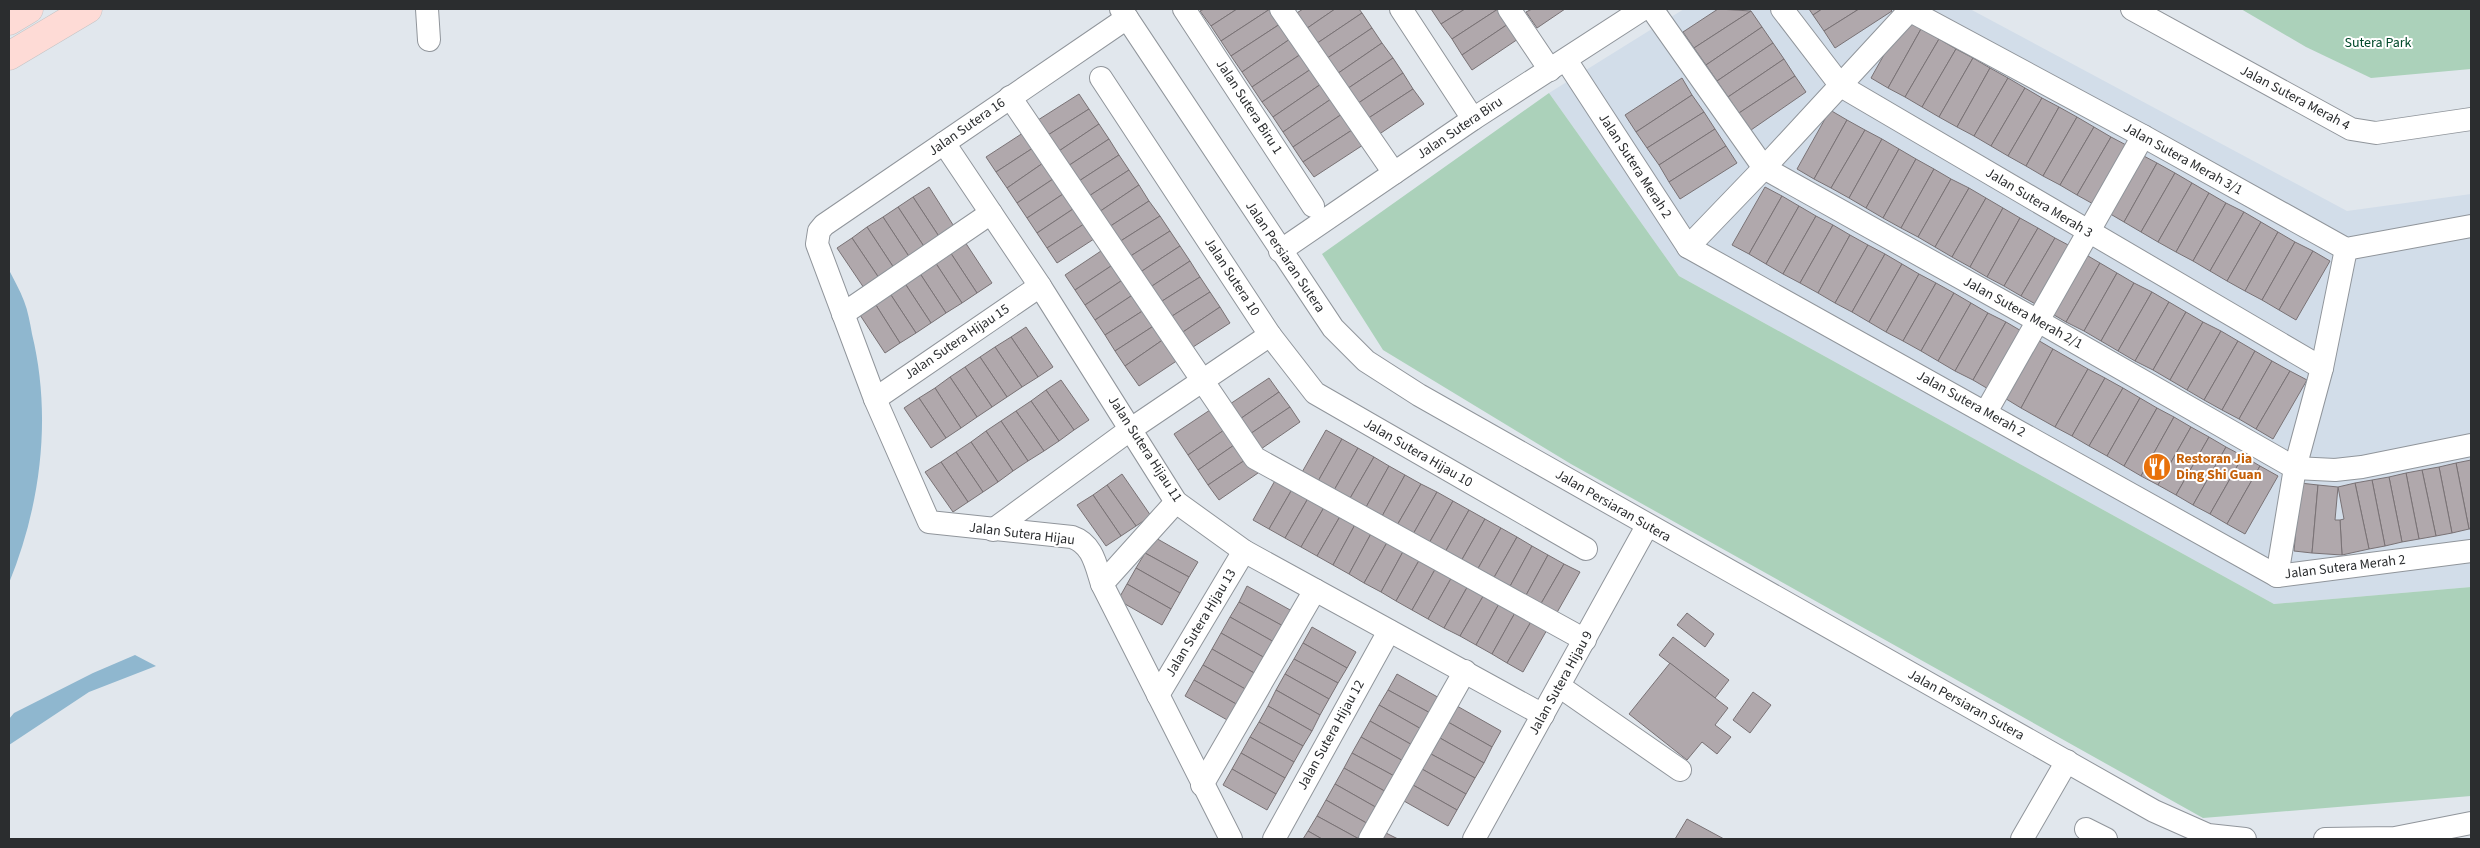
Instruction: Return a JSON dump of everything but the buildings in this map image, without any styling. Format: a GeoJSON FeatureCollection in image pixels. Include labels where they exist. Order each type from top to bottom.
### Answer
{"type":"FeatureCollection","features":[{"type":"Feature","properties":{"kind":"main road"},"geometry":{"type":"LineString","coordinates":[[9,21],[29,9]]}},
{"type":"Feature","properties":{"kind":"main road"},"geometry":{"type":"LineString","coordinates":[[9,56],[88,9]]}},
{"type":"Feature","properties":{"kind":"street"},"geometry":{"type":"LineString","coordinates":[[427,9],[429,40]]}},
{"type":"Feature","properties":{"kind":"street","name":"Jalan Sutera Biru 1"},"geometry":{"type":"LineString","coordinates":[[1184,9],[1313,206]]}},
{"type":"Feature","properties":{"kind":"street"},"geometry":{"type":"LineString","coordinates":[[1281,9],[1394,173]]}},
{"type":"Feature","properties":{"kind":"street"},"geometry":{"type":"LineString","coordinates":[[1401,9],[1473,119]]}},
{"type":"Feature","properties":{"kind":"street","name":"Jalan Sutera Merah 2"},"geometry":{"type":"LineString","coordinates":[[1509,9],[1558,65],[1688,247],[2277,576],[2471,551]]}},
{"type":"Feature","properties":{"kind":"street","name":"Jalan Sutera Biru"},"geometry":{"type":"LineString","coordinates":[[1280,251],[1473,119],[1643,9]]}},
{"type":"Feature","properties":{"kind":"street","name":"Jalan Sutera Merah 2/1"},"geometry":{"type":"LineString","coordinates":[[1652,9],[1764,168],[2038,321],[2295,468],[2335,470],[2362,467],[2471,445]]}},
{"type":"Feature","properties":{"kind":"street","name":"Jalan Sutera Merah 3"},"geometry":{"type":"LineString","coordinates":[[1782,9],[1841,86],[2322,368]]}},
{"type":"Feature","properties":{"kind":"street","name":"Jalan Sutera Merah 4"},"geometry":{"type":"LineString","coordinates":[[2132,9],[2351,129],[2376,133],[2471,119]]}},
{"type":"Feature","properties":{"kind":"street"},"geometry":{"type":"LineString","coordinates":[[1688,247],[1841,86],[1908,10]]}},
{"type":"Feature","properties":{"kind":"street","name":"Jalan Sutera Merah 3/1"},"geometry":{"type":"LineString","coordinates":[[1908,10],[2142,136],[2346,250]]}},
{"type":"Feature","properties":{"kind":"street","name":"Jalan Sutera 16"},"geometry":{"type":"LineString","coordinates":[[817,244],[818,231],[824,225],[944,144],[1124,14]]}},
{"type":"Feature","properties":{"kind":"street","name":"Jalan Persiaran Sutera"},"geometry":{"type":"LineString","coordinates":[[1124,14],[1333,328],[1366,362],[1419,396],[1647,526],[2154,811],[2208,836],[2245,839]]}},
{"type":"Feature","properties":{"kind":"street","name":"Jalan Sutera 10"},"geometry":{"type":"LineString","coordinates":[[1101,78],[1270,335]]}},
{"type":"Feature","properties":{"kind":"street"},"geometry":{"type":"LineString","coordinates":[[1010,97],[1255,458],[1584,640]]}},
{"type":"Feature","properties":{"kind":"street"},"geometry":{"type":"LineString","coordinates":[[1986,412],[2142,136]]}},
{"type":"Feature","properties":{"kind":"street","name":"Jalan Sutera Hijau 11"},"geometry":{"type":"LineString","coordinates":[[944,144],[1040,286],[1176,502],[1244,551],[1465,671],[1543,716]]}},
{"type":"Feature","properties":{"kind":"street"},"geometry":{"type":"LineString","coordinates":[[843,314],[991,214]]}},
{"type":"Feature","properties":{"kind":"street"},"geometry":{"type":"LineString","coordinates":[[2277,576],[2295,468],[2322,368],[2346,250],[2471,226]]}},
{"type":"Feature","properties":{"kind":"street","name":"Jalan Sutera Hijau"},"geometry":{"type":"LineString","coordinates":[[817,244],[875,399],[929,522],[1080,540],[1091,551],[1102,584],[1202,785],[1232,839]]}},
{"type":"Feature","properties":{"kind":"street","name":"Jalan Sutera Hijau 15"},"geometry":{"type":"LineString","coordinates":[[875,399],[1040,286]]}},
{"type":"Feature","properties":{"kind":"street"},"geometry":{"type":"LineString","coordinates":[[993,530],[1131,428],[1270,335]]}},
{"type":"Feature","properties":{"kind":"street","name":"Jalan Sutera Hijau 10"},"geometry":{"type":"LineString","coordinates":[[1270,335],[1315,393],[1586,548]]}},
{"type":"Feature","properties":{"kind":"street"},"geometry":{"type":"LineString","coordinates":[[1102,584],[1176,502]]}},
{"type":"Feature","properties":{"kind":"street","name":"Jalan Sutera Hijau 9"},"geometry":{"type":"LineString","coordinates":[[1474,839],[1647,526]]}},
{"type":"Feature","properties":{"kind":"street","name":"Jalan Sutera Hijau 13"},"geometry":{"type":"LineString","coordinates":[[1158,695],[1244,551]]}},
{"type":"Feature","properties":{"kind":"street"},"geometry":{"type":"LineString","coordinates":[[1202,785],[1315,590]]}},
{"type":"Feature","properties":{"kind":"street","name":"Jalan Sutera Hijau 12"},"geometry":{"type":"LineString","coordinates":[[1274,839],[1389,631]]}},
{"type":"Feature","properties":{"kind":"street"},"geometry":{"type":"LineString","coordinates":[[1370,839],[1465,671]]}},
{"type":"Feature","properties":{"kind":"street"},"geometry":{"type":"LineString","coordinates":[[1559,686],[1680,770]]}},
{"type":"Feature","properties":{"kind":"street"},"geometry":{"type":"LineString","coordinates":[[2022,839],[2067,761]]}},
{"type":"Feature","properties":{"kind":"street"},"geometry":{"type":"LineString","coordinates":[[2325,839],[2395,838],[2471,823]]}},
{"type":"Feature","properties":{"kind":"street"},"geometry":{"type":"LineString","coordinates":[[2086,829],[2106,839]]}},
{"type":"Feature","properties":{"kind":"shaded area"},"geometry":{"type":"Polygon","coordinates":[[[1684,9],[1970,9],[2347,211],[2471,194],[2471,587],[2274,604],[1679,276],[1549,93],[1684,9]]]}},
{"type":"Feature","properties":{"kind":"green space","name":"Sutera Park"},"geometry":{"type":"Polygon","coordinates":[[[2241,9],[2471,9],[2471,69],[2371,78],[2306,47],[2241,9]]]}},
{"type":"Feature","properties":{"kind":"green space"},"geometry":{"type":"Polygon","coordinates":[[[1549,93],[1679,276],[2274,604],[2471,587],[2471,796],[2203,818],[1571,464],[1383,350],[1322,254],[1549,93]]]}},
{"type":"Feature","properties":{"kind":"water"},"geometry":{"type":"Polygon","coordinates":[[[9,270],[27,309],[30,321],[38,365],[42,428],[36,492],[29,523],[9,583],[9,270]]]}},
{"type":"Feature","properties":{"kind":"water"},"geometry":{"type":"Polygon","coordinates":[[[135,655],[156,666],[89,692],[9,745],[9,719],[14,713],[93,673],[135,655]]]}},
{"type":"Feature","properties":{"kind":"place","name":"Restoran Jia Ding Shi Guan"},"geometry":{"type":"Point","coordinates":[2157,467]}}]}
